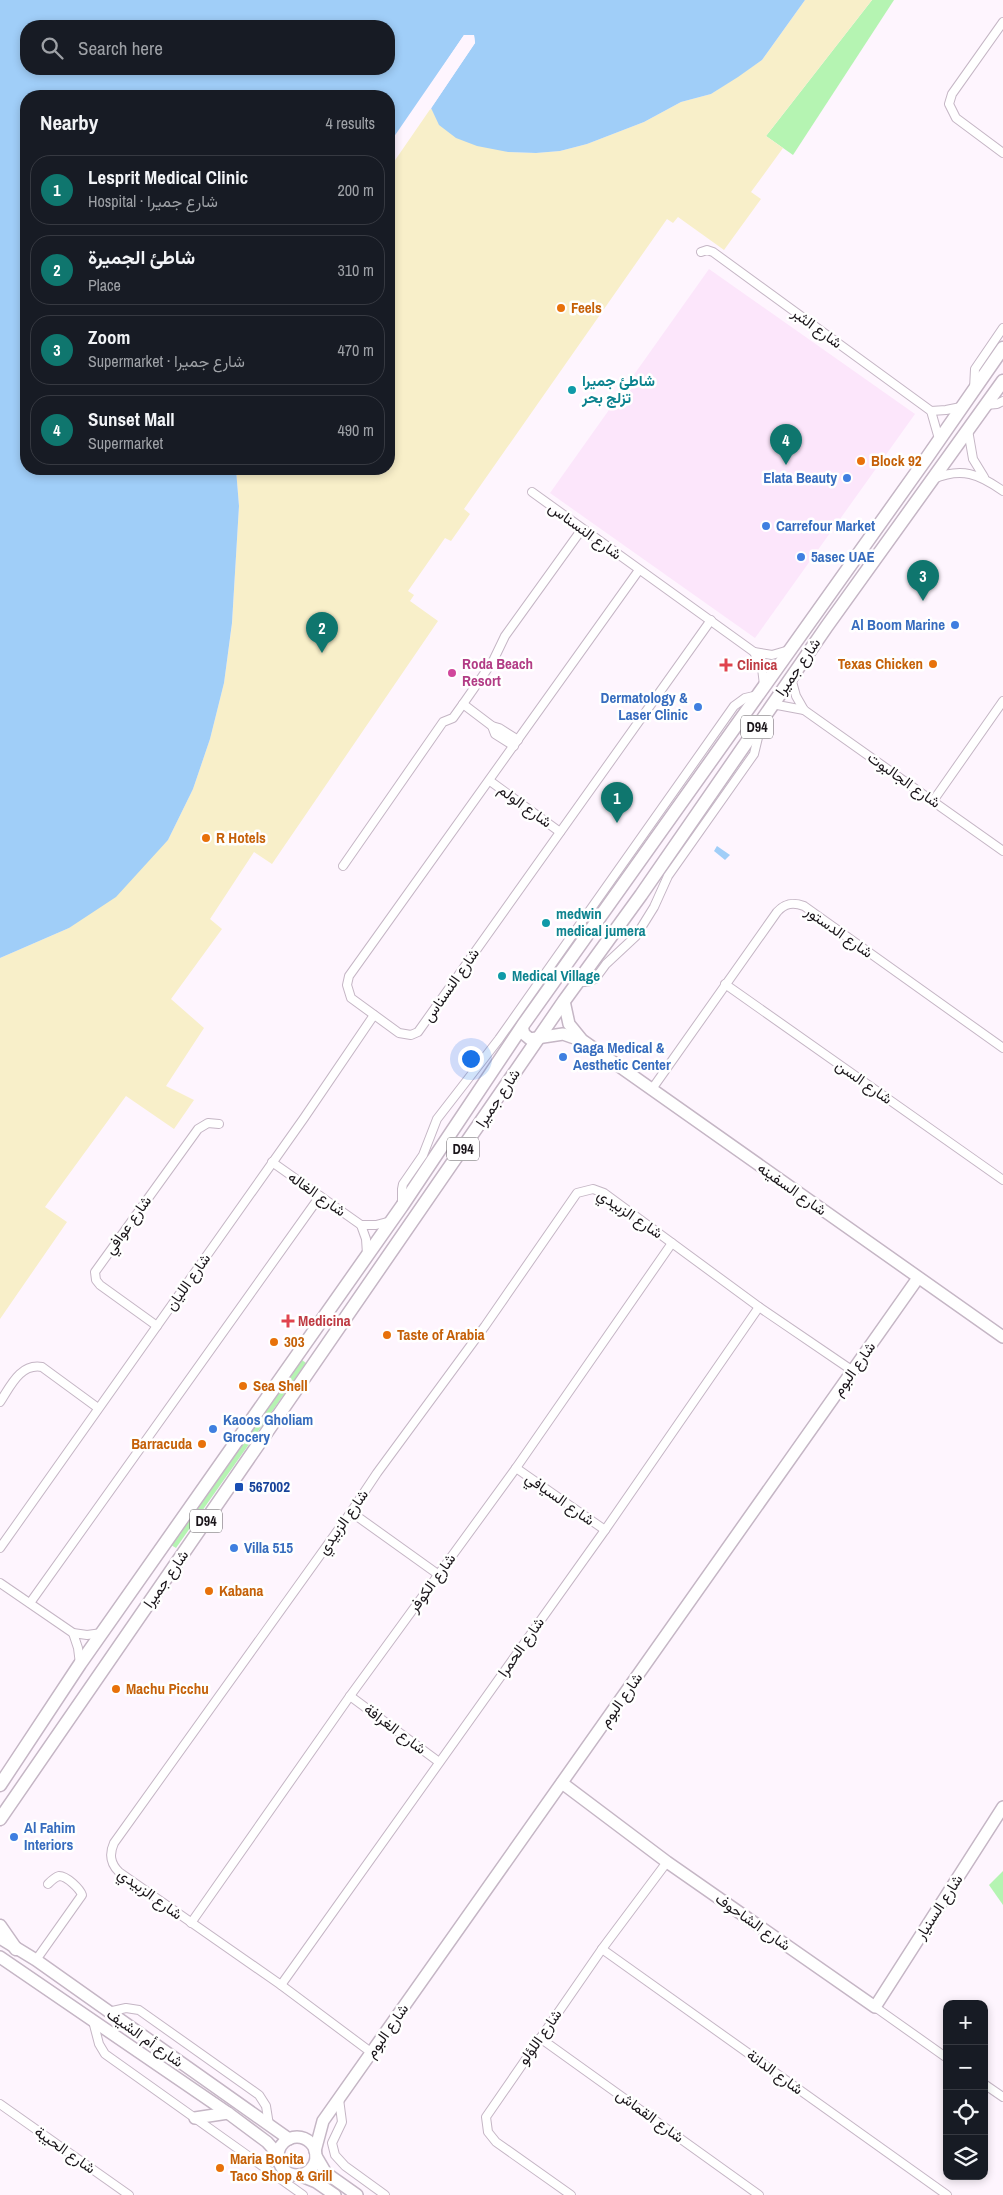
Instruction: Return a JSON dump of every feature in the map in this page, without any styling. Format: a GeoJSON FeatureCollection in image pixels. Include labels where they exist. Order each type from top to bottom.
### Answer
{"type":"FeatureCollection","features":[{"type":"Feature","properties":{"kind":"main road","name":"شارع جميرا"},"geometry":{"type":"LineString","coordinates":[[0,1785],[80,1664],[402,1206],[522,1026],[1003,348]]}},
{"type":"Feature","properties":{"kind":"main road","name":"شارع جميرا"},"geometry":{"type":"LineString","coordinates":[[0,1820],[564,1001],[772,704],[1003,381]]}},
{"type":"Feature","properties":{"kind":"main road"},"geometry":{"type":"LineString","coordinates":[[495,1066],[502,1063],[509,1064],[513,1075]]}},
{"type":"Feature","properties":{"kind":"main road"},"geometry":{"type":"LineString","coordinates":[[0,1926],[16,1949]]}},
{"type":"Feature","properties":{"kind":"street"},"geometry":{"type":"LineString","coordinates":[[1003,22],[952,94],[949,104],[956,118],[1003,153]]}},
{"type":"Feature","properties":{"kind":"street","name":"شارع الثبر"},"geometry":{"type":"LineString","coordinates":[[702,252],[707,250],[713,252],[931,411]]}},
{"type":"Feature","properties":{"kind":"street"},"geometry":{"type":"LineString","coordinates":[[974,389],[975,368],[1003,328]]}},
{"type":"Feature","properties":{"kind":"street"},"geometry":{"type":"LineString","coordinates":[[986,405],[997,404],[1003,401]]}},
{"type":"Feature","properties":{"kind":"street"},"geometry":{"type":"LineString","coordinates":[[939,439],[931,411],[961,406]]}},
{"type":"Feature","properties":{"kind":"street"},"geometry":{"type":"LineString","coordinates":[[968,429],[973,458],[985,479]]}},
{"type":"Feature","properties":{"kind":"street"},"geometry":{"type":"LineString","coordinates":[[932,480],[946,474],[962,473],[985,479],[1003,491]]}},
{"type":"Feature","properties":{"kind":"street","name":"شارع النسناس"},"geometry":{"type":"LineString","coordinates":[[532,492],[754,652]]}},
{"type":"Feature","properties":{"kind":"street"},"geometry":{"type":"LineString","coordinates":[[342,866],[443,722],[453,718],[463,704],[493,661],[505,636],[582,528]]}},
{"type":"Feature","properties":{"kind":"street","name":"شارع النسناس"},"geometry":{"type":"LineString","coordinates":[[639,570],[349,976],[346,985],[349,994],[398,1033],[410,1035],[418,1032],[711,620]]}},
{"type":"Feature","properties":{"kind":"street"},"geometry":{"type":"LineString","coordinates":[[754,652],[772,655],[789,650]]}},
{"type":"Feature","properties":{"kind":"street"},"geometry":{"type":"LineString","coordinates":[[402,1206],[402,1189],[404,1184],[423,1155],[437,1119],[499,1039],[734,706],[761,690],[762,668],[754,652]]}},
{"type":"Feature","properties":{"kind":"street"},"geometry":{"type":"LineString","coordinates":[[791,678],[796,696],[804,710]]}},
{"type":"Feature","properties":{"kind":"street"},"geometry":{"type":"LineString","coordinates":[[933,801],[1003,701]]}},
{"type":"Feature","properties":{"kind":"street"},"geometry":{"type":"LineString","coordinates":[[463,704],[492,726],[495,734],[516,743]]}},
{"type":"Feature","properties":{"kind":"street","name":"شارع الجالبوت"},"geometry":{"type":"LineString","coordinates":[[772,704],[804,710],[1003,851]]}},
{"type":"Feature","properties":{"kind":"street"},"geometry":{"type":"LineString","coordinates":[[578,982],[588,982],[595,978],[606,964],[642,928],[654,908],[668,876],[754,754],[760,735],[761,720]]}},
{"type":"Feature","properties":{"kind":"street","name":"شارع الولم"},"geometry":{"type":"LineString","coordinates":[[490,781],[560,832]]}},
{"type":"Feature","properties":{"kind":"street","name":"شارع الدستور"},"geometry":{"type":"LineString","coordinates":[[652,1089],[781,908],[796,903],[804,906],[1003,1048]]}},
{"type":"Feature","properties":{"kind":"street","name":"شارع السن"},"geometry":{"type":"LineString","coordinates":[[725,984],[1003,1180]]}},
{"type":"Feature","properties":{"kind":"street","name":"شارع السفينه"},"geometry":{"type":"LineString","coordinates":[[564,1001],[569,1024],[582,1040],[1003,1338]]}},
{"type":"Feature","properties":{"kind":"street","name":"شارع الليان"},"geometry":{"type":"LineString","coordinates":[[0,1548],[374,1015]]}},
{"type":"Feature","properties":{"kind":"street"},"geometry":{"type":"LineString","coordinates":[[522,1026],[526,1037],[539,1038]]}},
{"type":"Feature","properties":{"kind":"street","name":"شارع السفينه"},"geometry":{"type":"LineString","coordinates":[[539,1038],[563,1034],[582,1040]]}},
{"type":"Feature","properties":{"kind":"street","name":"شارع عوافي"},"geometry":{"type":"LineString","coordinates":[[157,1326],[100,1285],[96,1280],[95,1272],[198,1128],[208,1123],[219,1124]]}},
{"type":"Feature","properties":{"kind":"street","name":"شارع الغاله"},"geometry":{"type":"LineString","coordinates":[[272,1162],[361,1225],[366,1239],[367,1254]]}},
{"type":"Feature","properties":{"kind":"street","name":"شارع الزبيدي"},"geometry":{"type":"LineString","coordinates":[[372,2053],[281,1985],[119,1872],[111,1862],[112,1849],[377,1473],[485,1326],[577,1193],[594,1189],[604,1193],[759,1307],[852,1371]]}},
{"type":"Feature","properties":{"kind":"street"},"geometry":{"type":"LineString","coordinates":[[30,1603],[320,1196]]}},
{"type":"Feature","properties":{"kind":"street","name":"شارع الغاله"},"geometry":{"type":"LineString","coordinates":[[361,1225],[376,1225],[391,1221]]}},
{"type":"Feature","properties":{"kind":"street","name":"شارع الكوفر"},"geometry":{"type":"LineString","coordinates":[[191,1923],[350,1696],[516,1468],[672,1243]]}},
{"type":"Feature","properties":{"kind":"street","name":"شارع البوم"},"geometry":{"type":"LineString","coordinates":[[294,2138],[312,2131],[323,2121],[339,2099],[918,1278]]}},
{"type":"Feature","properties":{"kind":"street","name":"شارع الحمرا"},"geometry":{"type":"LineString","coordinates":[[281,1985],[604,1530],[759,1307]]}},
{"type":"Feature","properties":{"kind":"street"},"geometry":{"type":"LineString","coordinates":[[0,1402],[21,1373],[27,1368],[34,1366],[42,1368],[98,1408]]}},
{"type":"Feature","properties":{"kind":"street","name":"شارع السيافي"},"geometry":{"type":"LineString","coordinates":[[516,1468],[604,1530]]}},
{"type":"Feature","properties":{"kind":"street"},"geometry":{"type":"LineString","coordinates":[[351,1512],[439,1575]]}},
{"type":"Feature","properties":{"kind":"street"},"geometry":{"type":"LineString","coordinates":[[0,1583],[73,1633],[87,1635],[102,1633]]}},
{"type":"Feature","properties":{"kind":"street"},"geometry":{"type":"LineString","coordinates":[[73,1633],[78,1648],[80,1664]]}},
{"type":"Feature","properties":{"kind":"street","name":"شارع الغرافة"},"geometry":{"type":"LineString","coordinates":[[350,1696],[439,1762]]}},
{"type":"Feature","properties":{"kind":"street","name":"شارع الشاحوف"},"geometry":{"type":"LineString","coordinates":[[562,1783],[667,1862],[943,2055]]}},
{"type":"Feature","properties":{"kind":"street","name":"شارع السنيار"},"geometry":{"type":"LineString","coordinates":[[876,2007],[1003,1807]]}},
{"type":"Feature","properties":{"kind":"street","name":"شارع اللؤلو"},"geometry":{"type":"LineString","coordinates":[[571,2195],[496,2142],[486,2126],[488,2112],[602,1949],[667,1862]]}},
{"type":"Feature","properties":{"kind":"street"},"geometry":{"type":"LineString","coordinates":[[36,1960],[82,1895],[78,1888],[60,1876],[48,1884]]}},
{"type":"Feature","properties":{"kind":"street","name":"شارع أم الشيف"},"geometry":{"type":"LineString","coordinates":[[0,1938],[36,1960],[269,2125],[294,2138]]}},
{"type":"Feature","properties":{"kind":"street","name":"شارع الدانة"},"geometry":{"type":"LineString","coordinates":[[602,1949],[947,2195]]}},
{"type":"Feature","properties":{"kind":"street","name":"شارع أم الشيف"},"geometry":{"type":"LineString","coordinates":[[0,1957],[228,2113],[267,2142],[278,2154]]}},
{"type":"Feature","properties":{"kind":"street"},"geometry":{"type":"LineString","coordinates":[[108,2012],[126,2008],[139,2010],[259,2095],[266,2106],[269,2125]]}},
{"type":"Feature","properties":{"kind":"street"},"geometry":{"type":"LineString","coordinates":[[93,2021],[99,2044],[105,2054],[303,2195]]}},
{"type":"Feature","properties":{"kind":"street","name":"شارع القماش"},"geometry":{"type":"LineString","coordinates":[[540,2038],[759,2195]]}},
{"type":"Feature","properties":{"kind":"street"},"geometry":{"type":"LineString","coordinates":[[988,2087],[1003,2097]]}},
{"type":"Feature","properties":{"kind":"street"},"geometry":{"type":"LineString","coordinates":[[339,2099],[342,2122],[332,2143],[335,2155],[345,2166],[385,2195]]}},
{"type":"Feature","properties":{"kind":"street","name":"شارع الحيبة"},"geometry":{"type":"LineString","coordinates":[[0,2104],[129,2195]]}},
{"type":"Feature","properties":{"kind":"street"},"geometry":{"type":"LineString","coordinates":[[195,2118],[228,2113]]}},
{"type":"Feature","properties":{"kind":"street","name":"شارع البوم"},"geometry":{"type":"LineString","coordinates":[[315,2153],[323,2121]]}},
{"type":"Feature","properties":{"kind":"street"},"geometry":{"type":"LineString","coordinates":[[334,2195],[316,2182],[283,2169],[278,2159],[282,2145],[294,2138],[311,2143],[326,2173],[357,2195]]}},
{"type":"Feature","properties":{"kind":"street"},"geometry":{"type":"LineString","coordinates":[[299,2175],[309,2170],[315,2161],[315,2153]]}},
{"type":"Feature","properties":{"kind":"shaded area"},"geometry":{"type":"Polygon","coordinates":[[[709,269],[915,414],[755,638],[550,493],[709,269]]]}},
{"type":"Feature","properties":{"kind":"green space"},"geometry":{"type":"Polygon","coordinates":[[[872,0],[894,0],[793,155],[766,136],[872,0]]]}},
{"type":"Feature","properties":{"kind":"green space"},"geometry":{"type":"Polygon","coordinates":[[[302,1360],[306,1363],[176,1548],[171,1545],[302,1360]]]}},
{"type":"Feature","properties":{"kind":"green space"},"geometry":{"type":"Polygon","coordinates":[[[1003,1871],[1003,1905],[989,1885],[1003,1871]]]}},
{"type":"Feature","properties":{"kind":"sand"},"geometry":{"type":"Polygon","coordinates":[[[805,0],[872,0],[766,136],[783,148],[751,192],[761,199],[724,250],[678,217],[673,223],[667,219],[464,509],[470,514],[451,541],[445,538],[408,591],[414,595],[410,601],[438,621],[272,864],[254,852],[210,919],[222,929],[171,999],[204,1028],[166,1086],[194,1100],[174,1129],[126,1096],[45,1207],[67,1222],[0,1319],[0,958],[69,928],[168,840],[193,789],[210,739],[224,683],[232,624],[239,506],[236,475],[395,475],[395,160],[431,108],[440,125],[508,152],[536,153],[560,151],[587,144],[644,122],[681,102],[711,94],[762,60],[805,0]]]}},
{"type":"Feature","properties":{"kind":"water"},"geometry":{"type":"Polygon","coordinates":[[[0,0],[805,0],[762,60],[711,94],[681,102],[644,122],[587,144],[560,151],[536,153],[508,152],[477,146],[456,138],[439,125],[431,108],[475,43],[474,35],[464,35],[395,135],[395,90],[20,90],[20,475],[236,475],[239,506],[232,623],[224,683],[210,739],[193,789],[168,840],[116,897],[69,928],[0,958],[0,0]]]}},
{"type":"Feature","properties":{"kind":"water"},"geometry":{"type":"Polygon","coordinates":[[[717,846],[730,855],[725,860],[714,851],[717,846]]]}},
{"type":"Feature","properties":{"kind":"pier"},"geometry":{"type":"Polygon","coordinates":[[[464,35],[474,35],[475,43],[430,110],[429,107],[473,42],[472,37],[465,37],[395,138],[464,35]]]}},
{"type":"Feature","properties":{"kind":"place","name":"Feels"},"geometry":{"type":"Point","coordinates":[561,308]}},
{"type":"Feature","properties":{"kind":"place","name":"شاطئ جميرا تزلج بحر"},"geometry":{"type":"Point","coordinates":[572,390]}},
{"type":"Feature","properties":{"kind":"place","name":"Block 92"},"geometry":{"type":"Point","coordinates":[861,461]}},
{"type":"Feature","properties":{"kind":"place","name":"Sunset Mall"},"geometry":{"type":"Point","coordinates":[786,465]}},
{"type":"Feature","properties":{"kind":"place","name":"Elata Beauty"},"geometry":{"type":"Point","coordinates":[847,478]}},
{"type":"Feature","properties":{"kind":"place","name":"Carrefour Market"},"geometry":{"type":"Point","coordinates":[766,526]}},
{"type":"Feature","properties":{"kind":"place","name":"5asec UAE"},"geometry":{"type":"Point","coordinates":[801,557]}},
{"type":"Feature","properties":{"kind":"place","name":"Zoom"},"geometry":{"type":"Point","coordinates":[923,601]}},
{"type":"Feature","properties":{"kind":"place","name":"Al Boom Marine"},"geometry":{"type":"Point","coordinates":[955,625]}},
{"type":"Feature","properties":{"kind":"place","name":"شاطئ الجميرة"},"geometry":{"type":"Point","coordinates":[322,653]}},
{"type":"Feature","properties":{"kind":"place","name":"Texas Chicken"},"geometry":{"type":"Point","coordinates":[933,664]}},
{"type":"Feature","properties":{"kind":"place","name":"Clinica"},"geometry":{"type":"Point","coordinates":[726,665]}},
{"type":"Feature","properties":{"kind":"place","name":"Roda Beach Resort"},"geometry":{"type":"Point","coordinates":[452,673]}},
{"type":"Feature","properties":{"kind":"place","name":"Dermatology & Laser Clinic"},"geometry":{"type":"Point","coordinates":[698,707]}},
{"type":"Feature","properties":{"kind":"place","name":"Lesprit Medical Clinic"},"geometry":{"type":"Point","coordinates":[617,823]}},
{"type":"Feature","properties":{"kind":"place","name":"R Hotels"},"geometry":{"type":"Point","coordinates":[206,838]}},
{"type":"Feature","properties":{"kind":"place","name":"medwin medical jumera"},"geometry":{"type":"Point","coordinates":[546,923]}},
{"type":"Feature","properties":{"kind":"place","name":"Medical Village"},"geometry":{"type":"Point","coordinates":[502,976]}},
{"type":"Feature","properties":{"kind":"place","name":"Gaga Medical & Aesthetic Center"},"geometry":{"type":"Point","coordinates":[563,1057]}},
{"type":"Feature","properties":{"kind":"place","name":"Medicina"},"geometry":{"type":"Point","coordinates":[288,1321]}},
{"type":"Feature","properties":{"kind":"place","name":"Taste of Arabia"},"geometry":{"type":"Point","coordinates":[387,1335]}},
{"type":"Feature","properties":{"kind":"place","name":"303"},"geometry":{"type":"Point","coordinates":[274,1342]}},
{"type":"Feature","properties":{"kind":"place","name":"Sea Shell"},"geometry":{"type":"Point","coordinates":[243,1386]}},
{"type":"Feature","properties":{"kind":"place","name":"Kaoos Gholiam Grocery"},"geometry":{"type":"Point","coordinates":[213,1429]}},
{"type":"Feature","properties":{"kind":"place","name":"Barracuda"},"geometry":{"type":"Point","coordinates":[202,1444]}},
{"type":"Feature","properties":{"kind":"place","name":"567002"},"geometry":{"type":"Point","coordinates":[239,1487]}},
{"type":"Feature","properties":{"kind":"place","name":"Villa 515"},"geometry":{"type":"Point","coordinates":[234,1548]}},
{"type":"Feature","properties":{"kind":"place","name":"Kabana"},"geometry":{"type":"Point","coordinates":[209,1591]}},
{"type":"Feature","properties":{"kind":"place","name":"Machu Picchu"},"geometry":{"type":"Point","coordinates":[116,1689]}},
{"type":"Feature","properties":{"kind":"place","name":"Al Fahim Interiors"},"geometry":{"type":"Point","coordinates":[14,1837]}},
{"type":"Feature","properties":{"kind":"place","name":"Maria Bonita Taco Shop & Grill"},"geometry":{"type":"Point","coordinates":[220,2168]}}]}
